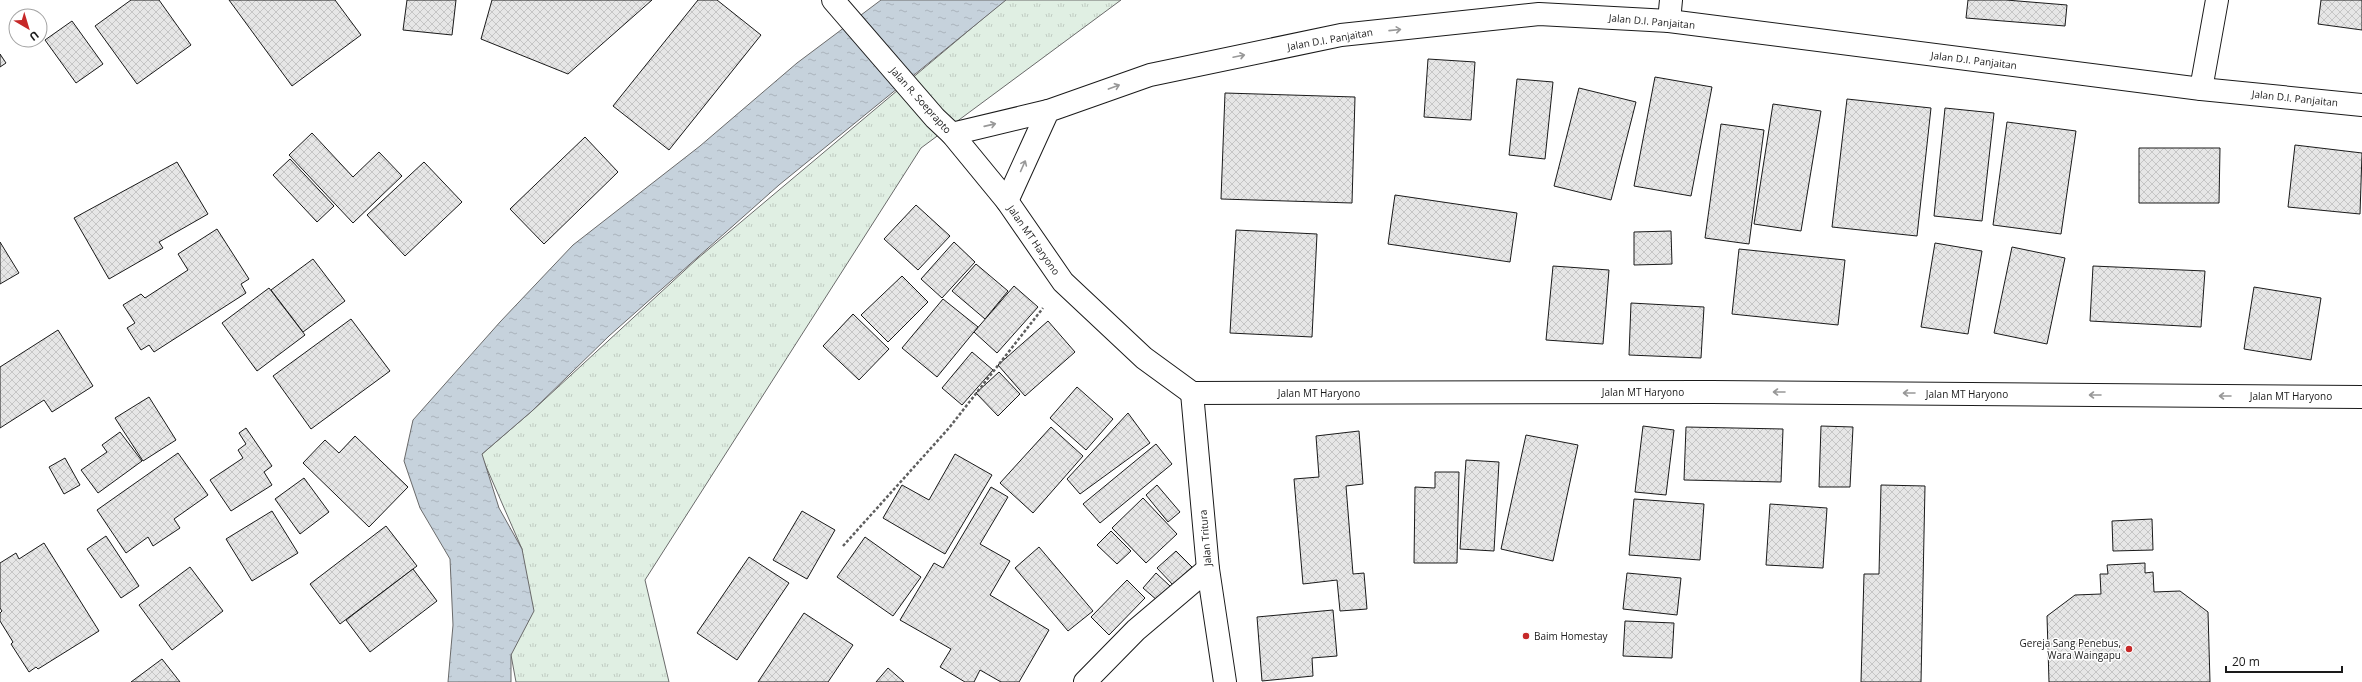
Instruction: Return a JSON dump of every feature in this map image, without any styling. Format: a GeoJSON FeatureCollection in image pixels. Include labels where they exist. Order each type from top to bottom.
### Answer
{"type":"FeatureCollection","features":[{"type":"Feature","properties":{"kind":"main road","name":"Jalan R. Soeprapto"},"geometry":{"type":"LineString","coordinates":[[833,0],[935,118],[952,134],[1007,202]]}},
{"type":"Feature","properties":{"kind":"main road"},"geometry":{"type":"LineString","coordinates":[[1669,21],[1671,0]]}},
{"type":"Feature","properties":{"kind":"main road"},"geometry":{"type":"LineString","coordinates":[[2201,89],[2217,0]]}},
{"type":"Feature","properties":{"kind":"main road","name":"Jalan D.I. Panjaitan"},"geometry":{"type":"LineString","coordinates":[[952,134],[1048,111],[1150,75],[1341,36],[1539,14],[1669,21],[2201,89],[2362,105]]}},
{"type":"Feature","properties":{"kind":"main road"},"geometry":{"type":"LineString","coordinates":[[1007,202],[1048,111]]}},
{"type":"Feature","properties":{"kind":"main road","name":"Jalan MT Haryono"},"geometry":{"type":"LineString","coordinates":[[1007,202],[1063,282],[1144,358],[1192,393],[1710,392],[2362,397]]}},
{"type":"Feature","properties":{"kind":"main road","name":"Jalan Tritura"},"geometry":{"type":"LineString","coordinates":[[1192,393],[1208,569],[1225,682]]}},
{"type":"Feature","properties":{"kind":"main road"},"geometry":{"type":"LineString","coordinates":[[1085,682],[1136,630],[1208,569]]}},
{"type":"Feature","properties":{"kind":"path"},"geometry":{"type":"LineString","coordinates":[[843,546],[949,428],[1063,282]]}},
{"type":"Feature","properties":{"kind":"green space"},"geometry":{"type":"Polygon","coordinates":[[[1005,0],[1121,0],[921,148],[645,580],[669,682],[516,682],[511,655],[522,549],[481,455],[532,411],[697,259],[1005,0]]]}},
{"type":"Feature","properties":{"kind":"water"},"geometry":{"type":"Polygon","coordinates":[[[881,0],[1006,0],[779,185],[609,336],[532,411],[482,454],[499,508],[522,549],[534,611],[511,655],[511,682],[448,682],[453,625],[450,559],[420,508],[404,461],[413,420],[500,322],[573,245],[700,146],[797,63],[881,0]]]}},
{"type":"Feature","properties":{"kind":"building"},"geometry":{"type":"Polygon","coordinates":[[[131,0],[159,0],[191,45],[137,84],[95,26],[131,0]]]}},
{"type":"Feature","properties":{"kind":"building"},"geometry":{"type":"Polygon","coordinates":[[[229,0],[335,0],[361,35],[292,86],[229,0]]]}},
{"type":"Feature","properties":{"kind":"building"},"geometry":{"type":"Polygon","coordinates":[[[407,0],[456,0],[452,35],[403,30],[407,0]]]}},
{"type":"Feature","properties":{"kind":"building"},"geometry":{"type":"Polygon","coordinates":[[[492,0],[652,0],[568,74],[481,39],[492,0]]]}},
{"type":"Feature","properties":{"kind":"building"},"geometry":{"type":"Polygon","coordinates":[[[698,0],[717,0],[761,35],[669,150],[613,106],[698,0]]]}},
{"type":"Feature","properties":{"kind":"building"},"geometry":{"type":"Polygon","coordinates":[[[1968,0],[2006,0],[2067,5],[2065,26],[1966,18],[1968,0]]]}},
{"type":"Feature","properties":{"kind":"building"},"geometry":{"type":"Polygon","coordinates":[[[2321,0],[2362,0],[2362,30],[2318,24],[2321,0]]]}},
{"type":"Feature","properties":{"kind":"building"},"geometry":{"type":"Polygon","coordinates":[[[72,21],[103,64],[76,83],[48,44],[48,38],[72,21]]]}},
{"type":"Feature","properties":{"kind":"building"},"geometry":{"type":"Polygon","coordinates":[[[0,54],[6,63],[0,67],[0,54]]]}},
{"type":"Feature","properties":{"kind":"building"},"geometry":{"type":"Polygon","coordinates":[[[1428,59],[1475,62],[1471,120],[1424,117],[1428,59]]]}},
{"type":"Feature","properties":{"kind":"building"},"geometry":{"type":"Polygon","coordinates":[[[1655,77],[1712,87],[1691,196],[1634,186],[1655,77]]]}},
{"type":"Feature","properties":{"kind":"building"},"geometry":{"type":"Polygon","coordinates":[[[1517,79],[1553,82],[1545,159],[1509,155],[1517,79]]]}},
{"type":"Feature","properties":{"kind":"building"},"geometry":{"type":"Polygon","coordinates":[[[1579,88],[1636,102],[1611,200],[1554,186],[1579,88]]]}},
{"type":"Feature","properties":{"kind":"building"},"geometry":{"type":"Polygon","coordinates":[[[1225,93],[1355,97],[1352,203],[1221,199],[1225,93]]]}},
{"type":"Feature","properties":{"kind":"building"},"geometry":{"type":"Polygon","coordinates":[[[1847,99],[1931,108],[1917,236],[1832,227],[1847,99]]]}},
{"type":"Feature","properties":{"kind":"building"},"geometry":{"type":"Polygon","coordinates":[[[1773,104],[1821,111],[1801,231],[1754,224],[1773,104]]]}},
{"type":"Feature","properties":{"kind":"building"},"geometry":{"type":"Polygon","coordinates":[[[1945,108],[1994,113],[1982,221],[1934,216],[1945,108]]]}},
{"type":"Feature","properties":{"kind":"building"},"geometry":{"type":"Polygon","coordinates":[[[2007,122],[2076,131],[2061,234],[1993,225],[2007,122]]]}},
{"type":"Feature","properties":{"kind":"building"},"geometry":{"type":"Polygon","coordinates":[[[1721,124],[1764,130],[1749,244],[1705,238],[1721,124]]]}},
{"type":"Feature","properties":{"kind":"building"},"geometry":{"type":"Polygon","coordinates":[[[312,133],[353,177],[379,152],[402,176],[353,223],[289,155],[312,133]]]}},
{"type":"Feature","properties":{"kind":"building"},"geometry":{"type":"Polygon","coordinates":[[[585,137],[618,172],[544,244],[510,209],[585,137]]]}},
{"type":"Feature","properties":{"kind":"building"},"geometry":{"type":"Polygon","coordinates":[[[2295,145],[2362,153],[2360,214],[2288,207],[2295,145]]]}},
{"type":"Feature","properties":{"kind":"building"},"geometry":{"type":"Polygon","coordinates":[[[2139,148],[2220,148],[2219,203],[2139,203],[2139,148]]]}},
{"type":"Feature","properties":{"kind":"building"},"geometry":{"type":"Polygon","coordinates":[[[290,159],[334,206],[317,222],[273,175],[290,159]]]}},
{"type":"Feature","properties":{"kind":"building"},"geometry":{"type":"Polygon","coordinates":[[[177,162],[208,214],[159,242],[163,248],[109,279],[74,218],[177,162]]]}},
{"type":"Feature","properties":{"kind":"building"},"geometry":{"type":"Polygon","coordinates":[[[424,162],[462,202],[405,256],[367,215],[424,162]]]}},
{"type":"Feature","properties":{"kind":"building"},"geometry":{"type":"Polygon","coordinates":[[[1395,195],[1517,213],[1510,262],[1388,244],[1395,195]]]}},
{"type":"Feature","properties":{"kind":"building"},"geometry":{"type":"Polygon","coordinates":[[[916,205],[950,236],[918,270],[884,239],[916,205]]]}},
{"type":"Feature","properties":{"kind":"building"},"geometry":{"type":"Polygon","coordinates":[[[217,229],[249,279],[241,284],[246,293],[154,352],[149,345],[141,350],[127,328],[135,323],[123,305],[141,294],[145,298],[188,270],[178,254],[217,229]]]}},
{"type":"Feature","properties":{"kind":"building"},"geometry":{"type":"Polygon","coordinates":[[[1236,230],[1317,234],[1312,337],[1230,333],[1236,230]]]}},
{"type":"Feature","properties":{"kind":"building"},"geometry":{"type":"Polygon","coordinates":[[[1671,231],[1672,264],[1634,265],[1634,232],[1671,231]]]}},
{"type":"Feature","properties":{"kind":"building"},"geometry":{"type":"Polygon","coordinates":[[[0,242],[19,273],[0,284],[0,242]]]}},
{"type":"Feature","properties":{"kind":"building"},"geometry":{"type":"Polygon","coordinates":[[[954,242],[975,262],[942,298],[921,279],[954,242]]]}},
{"type":"Feature","properties":{"kind":"building"},"geometry":{"type":"Polygon","coordinates":[[[1935,243],[1982,251],[1968,334],[1921,327],[1935,243]]]}},
{"type":"Feature","properties":{"kind":"building"},"geometry":{"type":"Polygon","coordinates":[[[2012,247],[2065,258],[2047,344],[1994,333],[2012,247]]]}},
{"type":"Feature","properties":{"kind":"building"},"geometry":{"type":"Polygon","coordinates":[[[1739,249],[1845,260],[1838,325],[1732,314],[1739,249]]]}},
{"type":"Feature","properties":{"kind":"building"},"geometry":{"type":"Polygon","coordinates":[[[313,259],[345,301],[303,332],[271,290],[313,259]]]}},
{"type":"Feature","properties":{"kind":"building"},"geometry":{"type":"Polygon","coordinates":[[[976,264],[1008,291],[985,319],[952,291],[976,264]]]}},
{"type":"Feature","properties":{"kind":"building"},"geometry":{"type":"Polygon","coordinates":[[[1553,266],[1609,270],[1603,344],[1546,340],[1553,266]]]}},
{"type":"Feature","properties":{"kind":"building"},"geometry":{"type":"Polygon","coordinates":[[[2093,266],[2205,271],[2201,327],[2090,321],[2093,266]]]}},
{"type":"Feature","properties":{"kind":"building"},"geometry":{"type":"Polygon","coordinates":[[[902,276],[928,302],[888,342],[861,315],[902,276]]]}},
{"type":"Feature","properties":{"kind":"building"},"geometry":{"type":"Polygon","coordinates":[[[1014,286],[1038,307],[997,353],[974,332],[1014,286]]]}},
{"type":"Feature","properties":{"kind":"building"},"geometry":{"type":"Polygon","coordinates":[[[2254,287],[2321,298],[2311,360],[2244,349],[2254,287]]]}},
{"type":"Feature","properties":{"kind":"building"},"geometry":{"type":"Polygon","coordinates":[[[269,288],[305,335],[257,371],[222,323],[269,288]]]}},
{"type":"Feature","properties":{"kind":"building"},"geometry":{"type":"Polygon","coordinates":[[[943,299],[978,327],[937,377],[902,348],[943,299]]]}},
{"type":"Feature","properties":{"kind":"building"},"geometry":{"type":"Polygon","coordinates":[[[1631,303],[1704,307],[1701,358],[1629,355],[1631,303]]]}},
{"type":"Feature","properties":{"kind":"building"},"geometry":{"type":"Polygon","coordinates":[[[853,314],[889,349],[859,380],[823,346],[853,314]]]}},
{"type":"Feature","properties":{"kind":"building"},"geometry":{"type":"Polygon","coordinates":[[[351,319],[390,371],[311,429],[273,376],[351,319]]]}},
{"type":"Feature","properties":{"kind":"building"},"geometry":{"type":"Polygon","coordinates":[[[1048,321],[1075,352],[1025,396],[998,365],[1048,321]]]}},
{"type":"Feature","properties":{"kind":"building"},"geometry":{"type":"Polygon","coordinates":[[[58,330],[93,386],[52,412],[44,400],[0,428],[0,367],[58,330]]]}},
{"type":"Feature","properties":{"kind":"building"},"geometry":{"type":"Polygon","coordinates":[[[972,352],[993,370],[962,405],[942,388],[972,352]]]}},
{"type":"Feature","properties":{"kind":"building"},"geometry":{"type":"Polygon","coordinates":[[[999,372],[1020,394],[998,416],[976,393],[999,372]]]}},
{"type":"Feature","properties":{"kind":"building"},"geometry":{"type":"Polygon","coordinates":[[[1077,387],[1113,419],[1086,450],[1050,418],[1077,387]]]}},
{"type":"Feature","properties":{"kind":"building"},"geometry":{"type":"Polygon","coordinates":[[[149,397],[176,440],[143,461],[115,418],[149,397]]]}},
{"type":"Feature","properties":{"kind":"building"},"geometry":{"type":"Polygon","coordinates":[[[1128,413],[1150,443],[1080,494],[1067,479],[1128,413]]]}},
{"type":"Feature","properties":{"kind":"building"},"geometry":{"type":"Polygon","coordinates":[[[1643,426],[1674,430],[1666,495],[1635,492],[1643,426]]]}},
{"type":"Feature","properties":{"kind":"building"},"geometry":{"type":"Polygon","coordinates":[[[1821,426],[1853,427],[1850,487],[1819,487],[1821,426]]]}},
{"type":"Feature","properties":{"kind":"building"},"geometry":{"type":"Polygon","coordinates":[[[1051,427],[1083,456],[1033,513],[1000,483],[1051,427]]]}},
{"type":"Feature","properties":{"kind":"building"},"geometry":{"type":"Polygon","coordinates":[[[1686,427],[1783,429],[1781,482],[1684,480],[1686,427]]]}},
{"type":"Feature","properties":{"kind":"building"},"geometry":{"type":"Polygon","coordinates":[[[246,428],[272,466],[264,472],[272,485],[231,511],[210,480],[243,458],[238,450],[246,444],[239,433],[246,428]]]}},
{"type":"Feature","properties":{"kind":"building"},"geometry":{"type":"Polygon","coordinates":[[[1359,431],[1363,484],[1346,486],[1353,574],[1364,573],[1367,609],[1340,611],[1337,580],[1303,584],[1294,479],[1319,477],[1316,436],[1359,431]]]}},
{"type":"Feature","properties":{"kind":"building"},"geometry":{"type":"Polygon","coordinates":[[[120,432],[142,461],[98,493],[81,470],[107,452],[102,445],[120,432]]]}},
{"type":"Feature","properties":{"kind":"building"},"geometry":{"type":"Polygon","coordinates":[[[1526,435],[1578,445],[1553,561],[1501,549],[1526,435]]]}},
{"type":"Feature","properties":{"kind":"building"},"geometry":{"type":"Polygon","coordinates":[[[355,436],[408,487],[369,527],[303,463],[325,440],[339,453],[355,436]]]}},
{"type":"Feature","properties":{"kind":"building"},"geometry":{"type":"Polygon","coordinates":[[[1156,444],[1172,464],[1100,523],[1083,504],[1156,444]]]}},
{"type":"Feature","properties":{"kind":"building"},"geometry":{"type":"Polygon","coordinates":[[[178,453],[208,495],[174,519],[180,528],[153,546],[148,537],[126,553],[97,510],[178,453]]]}},
{"type":"Feature","properties":{"kind":"building"},"geometry":{"type":"Polygon","coordinates":[[[955,454],[992,475],[945,554],[883,518],[902,485],[929,500],[955,454]]]}},
{"type":"Feature","properties":{"kind":"building"},"geometry":{"type":"Polygon","coordinates":[[[65,458],[80,485],[64,494],[49,467],[65,458]]]}},
{"type":"Feature","properties":{"kind":"building"},"geometry":{"type":"Polygon","coordinates":[[[1466,460],[1499,462],[1494,551],[1460,549],[1466,460]]]}},
{"type":"Feature","properties":{"kind":"building"},"geometry":{"type":"Polygon","coordinates":[[[1435,472],[1459,472],[1457,563],[1414,563],[1415,487],[1435,488],[1435,472]]]}},
{"type":"Feature","properties":{"kind":"building"},"geometry":{"type":"Polygon","coordinates":[[[304,478],[329,512],[300,534],[275,499],[304,478]]]}},
{"type":"Feature","properties":{"kind":"building"},"geometry":{"type":"Polygon","coordinates":[[[1157,485],[1180,512],[1168,522],[1146,495],[1157,485]]]}},
{"type":"Feature","properties":{"kind":"building"},"geometry":{"type":"Polygon","coordinates":[[[1881,485],[1925,486],[1921,682],[1861,682],[1864,574],[1879,574],[1881,485]]]}},
{"type":"Feature","properties":{"kind":"building"},"geometry":{"type":"Polygon","coordinates":[[[991,487],[1008,497],[980,544],[1010,561],[990,595],[1049,630],[1019,682],[1001,682],[980,670],[974,682],[965,682],[940,667],[951,649],[900,620],[934,563],[943,568],[991,487]]]}},
{"type":"Feature","properties":{"kind":"building"},"geometry":{"type":"Polygon","coordinates":[[[1143,498],[1177,534],[1146,563],[1112,528],[1143,498]]]}},
{"type":"Feature","properties":{"kind":"building"},"geometry":{"type":"Polygon","coordinates":[[[1634,499],[1704,504],[1700,560],[1629,555],[1634,499]]]}},
{"type":"Feature","properties":{"kind":"building"},"geometry":{"type":"Polygon","coordinates":[[[1770,504],[1827,508],[1823,568],[1766,565],[1770,504]]]}},
{"type":"Feature","properties":{"kind":"building"},"geometry":{"type":"Polygon","coordinates":[[[272,511],[298,553],[252,581],[226,539],[272,511]]]}},
{"type":"Feature","properties":{"kind":"building"},"geometry":{"type":"Polygon","coordinates":[[[802,511],[835,530],[807,579],[773,560],[802,511]]]}},
{"type":"Feature","properties":{"kind":"building"},"geometry":{"type":"Polygon","coordinates":[[[2152,519],[2153,550],[2113,551],[2112,521],[2152,519]]]}},
{"type":"Feature","properties":{"kind":"building"},"geometry":{"type":"Polygon","coordinates":[[[386,526],[417,566],[340,624],[310,584],[386,526]]]}},
{"type":"Feature","properties":{"kind":"building"},"geometry":{"type":"Polygon","coordinates":[[[1111,531],[1131,551],[1117,564],[1097,545],[1111,531]]]}},
{"type":"Feature","properties":{"kind":"building"},"geometry":{"type":"Polygon","coordinates":[[[106,536],[139,586],[121,598],[87,549],[106,536]]]}},
{"type":"Feature","properties":{"kind":"building"},"geometry":{"type":"Polygon","coordinates":[[[865,537],[921,577],[893,616],[837,577],[865,537]]]}},
{"type":"Feature","properties":{"kind":"building"},"geometry":{"type":"Polygon","coordinates":[[[44,543],[99,631],[38,669],[36,667],[29,672],[11,644],[13,642],[0,621],[0,613],[2,611],[0,608],[0,563],[16,553],[19,559],[44,543]]]}},
{"type":"Feature","properties":{"kind":"building"},"geometry":{"type":"Polygon","coordinates":[[[1039,547],[1093,611],[1068,631],[1015,568],[1039,547]]]}},
{"type":"Feature","properties":{"kind":"building"},"geometry":{"type":"Polygon","coordinates":[[[1176,551],[1192,567],[1173,585],[1157,568],[1176,551]]]}},
{"type":"Feature","properties":{"kind":"building"},"geometry":{"type":"Polygon","coordinates":[[[749,557],[789,583],[737,660],[697,633],[749,557]]]}},
{"type":"Feature","properties":{"kind":"building","name":"Gereja Sang Penebus, Wara Waingapu"},"geometry":{"type":"Polygon","coordinates":[[[2145,563],[2145,573],[2153,572],[2154,592],[2180,591],[2208,612],[2210,682],[2049,682],[2047,616],[2075,595],[2101,594],[2100,574],[2108,574],[2107,565],[2145,563]]]}},
{"type":"Feature","properties":{"kind":"building"},"geometry":{"type":"Polygon","coordinates":[[[190,567],[223,611],[172,650],[139,605],[190,567]]]}},
{"type":"Feature","properties":{"kind":"building"},"geometry":{"type":"Polygon","coordinates":[[[413,569],[437,601],[370,652],[346,620],[413,569]]]}},
{"type":"Feature","properties":{"kind":"building"},"geometry":{"type":"Polygon","coordinates":[[[1156,573],[1170,586],[1158,601],[1143,588],[1156,573]]]}},
{"type":"Feature","properties":{"kind":"building"},"geometry":{"type":"Polygon","coordinates":[[[1627,573],[1681,578],[1677,615],[1623,609],[1627,573]]]}},
{"type":"Feature","properties":{"kind":"building"},"geometry":{"type":"Polygon","coordinates":[[[1127,580],[1145,598],[1109,635],[1091,617],[1127,580]]]}},
{"type":"Feature","properties":{"kind":"building"},"geometry":{"type":"Polygon","coordinates":[[[1333,610],[1337,656],[1312,658],[1313,676],[1262,681],[1257,617],[1333,610]]]}},
{"type":"Feature","properties":{"kind":"building"},"geometry":{"type":"Polygon","coordinates":[[[804,613],[853,645],[828,682],[758,682],[804,613]]]}},
{"type":"Feature","properties":{"kind":"building"},"geometry":{"type":"Polygon","coordinates":[[[1625,621],[1674,623],[1672,658],[1623,656],[1625,621]]]}},
{"type":"Feature","properties":{"kind":"building"},"geometry":{"type":"Polygon","coordinates":[[[162,659],[180,682],[131,682],[162,659]]]}},
{"type":"Feature","properties":{"kind":"building"},"geometry":{"type":"Polygon","coordinates":[[[888,668],[904,682],[876,682],[888,668]]]}},
{"type":"Feature","properties":{"kind":"place","name":"Baim Homestay"},"geometry":{"type":"Point","coordinates":[1526,636]}},
{"type":"Feature","properties":{"kind":"place","name":"Gereja Sang Penebus, Wara Waingapu"},"geometry":{"type":"Point","coordinates":[2129,649]}}]}
